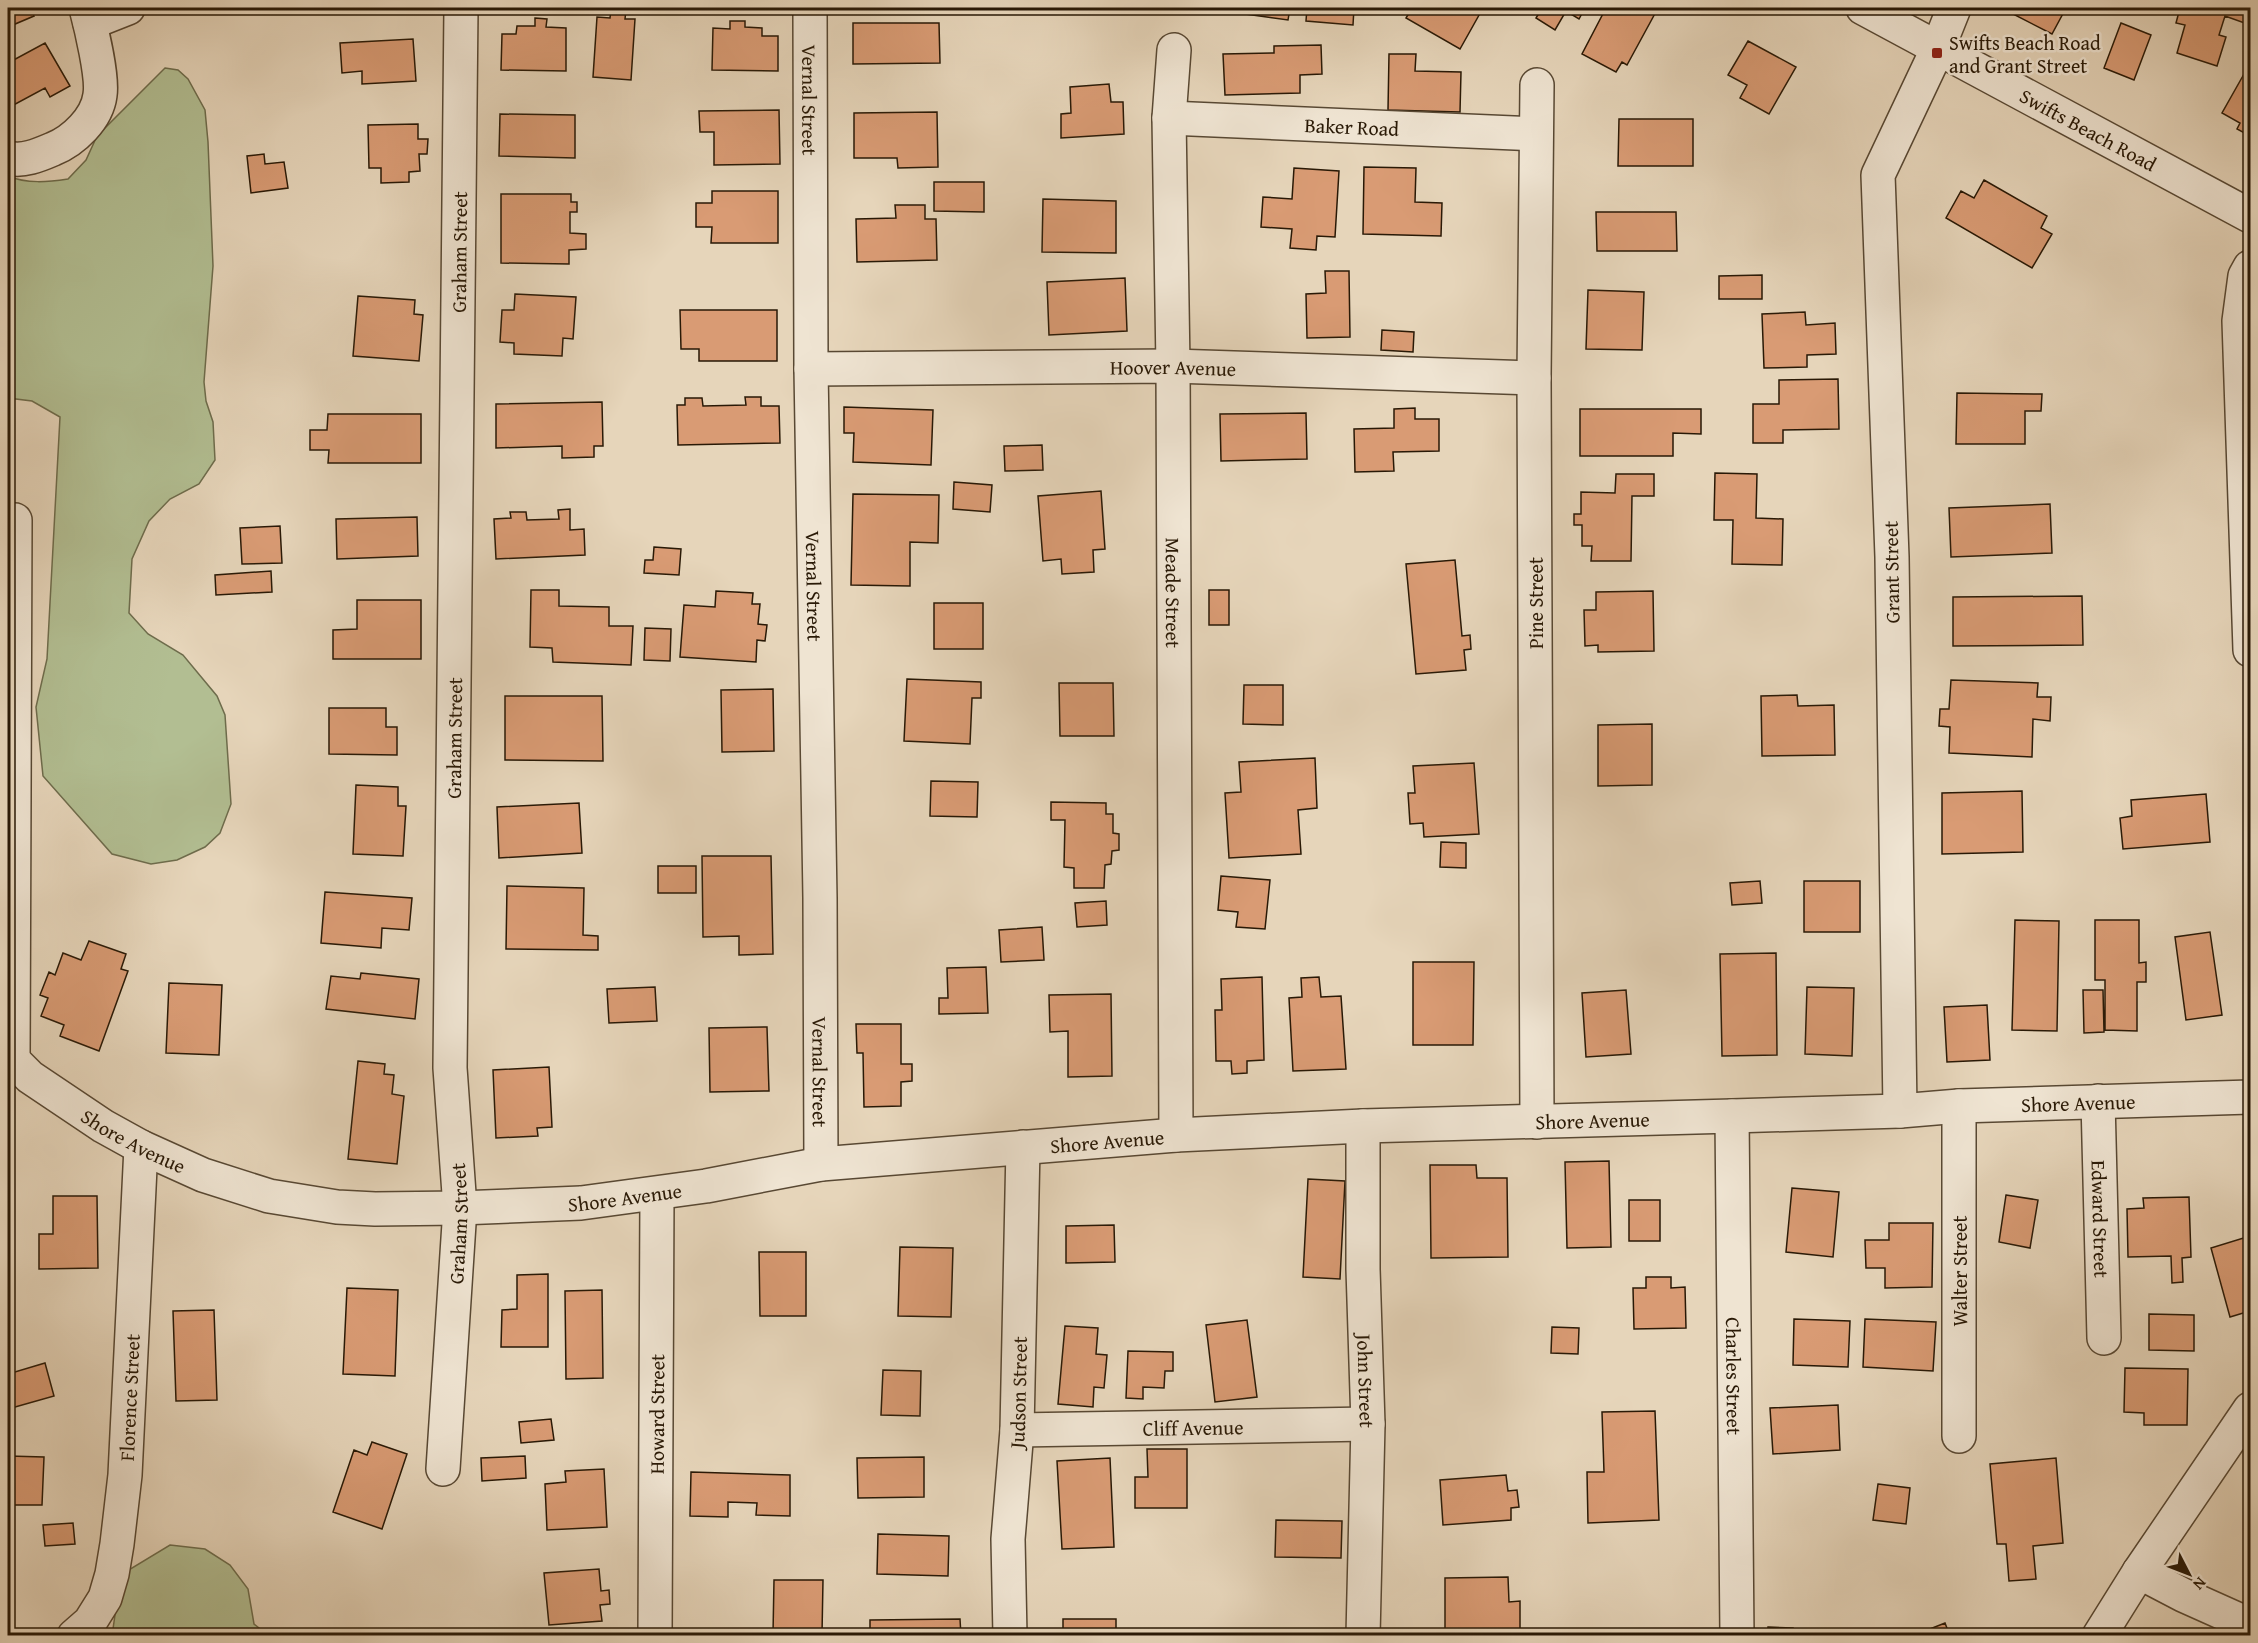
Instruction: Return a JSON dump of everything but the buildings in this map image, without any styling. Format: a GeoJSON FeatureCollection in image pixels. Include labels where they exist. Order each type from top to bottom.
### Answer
{"type":"FeatureCollection","features":[{"type":"Feature","properties":{"kind":"street"},"geometry":{"type":"LineString","coordinates":[[8,158],[36,156],[73,138],[94,111],[100,95],[88,15],[128,8]]}},
{"type":"Feature","properties":{"kind":"street","name":"Graham Street"},"geometry":{"type":"LineString","coordinates":[[444,1469],[460,1208],[450,1068],[461,8]]}},
{"type":"Feature","properties":{"kind":"street","name":"Vernal Street"},"geometry":{"type":"LineString","coordinates":[[810,8],[811,369],[820,909],[821,1164]]}},
{"type":"Feature","properties":{"kind":"street","name":"Swifts Beach Road"},"geometry":{"type":"LineString","coordinates":[[1863,8],[2250,216]]}},
{"type":"Feature","properties":{"kind":"street","name":"Grant Street"},"geometry":{"type":"LineString","coordinates":[[1900,1111],[1892,557],[1878,175],[1938,48],[1954,8]]}},
{"type":"Feature","properties":{"kind":"street","name":"Meade Street"},"geometry":{"type":"LineString","coordinates":[[1174,50],[1168,118],[1173,366],[1176,1135]]}},
{"type":"Feature","properties":{"kind":"street","name":"Pine Street"},"geometry":{"type":"LineString","coordinates":[[1537,1122],[1534,378],[1538,85]]}},
{"type":"Feature","properties":{"kind":"street","name":"Baker Road"},"geometry":{"type":"LineString","coordinates":[[1168,118],[1536,134]]}},
{"type":"Feature","properties":{"kind":"street"},"geometry":{"type":"LineString","coordinates":[[2250,267],[2245,276],[2239,321],[2250,650]]}},
{"type":"Feature","properties":{"kind":"street","name":"Hoover Avenue"},"geometry":{"type":"LineString","coordinates":[[811,369],[1173,366],[1534,378]]}},
{"type":"Feature","properties":{"kind":"street"},"geometry":{"type":"LineString","coordinates":[[10,1057],[15,520]]}},
{"type":"Feature","properties":{"kind":"street","name":"Shore Avenue"},"geometry":{"type":"LineString","coordinates":[[10,1057],[30,1077],[141,1147],[203,1175],[269,1196],[356,1208],[460,1208],[581,1203],[657,1194],[821,1164],[1176,1135],[1363,1126],[1900,1111],[1959,1106],[2250,1097]]}},
{"type":"Feature","properties":{"kind":"street","name":"Edward Street"},"geometry":{"type":"LineString","coordinates":[[2098,1101],[2104,1338]]}},
{"type":"Feature","properties":{"kind":"street","name":"Walter Street"},"geometry":{"type":"LineString","coordinates":[[1959,1106],[1959,1436]]}},
{"type":"Feature","properties":{"kind":"street","name":"Charles Street"},"geometry":{"type":"LineString","coordinates":[[1732,1116],[1737,1635]]}},
{"type":"Feature","properties":{"kind":"street","name":"John Street"},"geometry":{"type":"LineString","coordinates":[[1363,1126],[1363,1269],[1368,1424],[1364,1635]]}},
{"type":"Feature","properties":{"kind":"street","name":"Florence Street"},"geometry":{"type":"LineString","coordinates":[[74,1635],[90,1622],[105,1598],[117,1544],[125,1476],[141,1147]]}},
{"type":"Feature","properties":{"kind":"street","name":"Judson Street"},"geometry":{"type":"LineString","coordinates":[[1010,1635],[1008,1539],[1017,1430],[1023,1147]]}},
{"type":"Feature","properties":{"kind":"street","name":"Howard Street"},"geometry":{"type":"LineString","coordinates":[[655,1635],[657,1194]]}},
{"type":"Feature","properties":{"kind":"street"},"geometry":{"type":"LineString","coordinates":[[2099,1635],[2250,1409]]}},
{"type":"Feature","properties":{"kind":"street","name":"Cliff Avenue"},"geometry":{"type":"LineString","coordinates":[[1017,1430],[1368,1424]]}},
{"type":"Feature","properties":{"kind":"street"},"geometry":{"type":"LineString","coordinates":[[2139,1572],[2183,1596],[2250,1625]]}},
{"type":"Feature","properties":{"kind":"green space"},"geometry":{"type":"Polygon","coordinates":[[[165,68],[178,70],[188,79],[205,110],[213,266],[204,382],[206,401],[213,422],[215,460],[199,484],[170,499],[149,521],[132,559],[129,613],[148,634],[183,655],[217,696],[225,715],[231,804],[220,833],[205,847],[177,860],[151,864],[112,854],[43,776],[36,707],[47,659],[60,417],[32,401],[8,398],[8,176],[30,181],[68,179],[86,160],[97,136],[165,68]]]}},
{"type":"Feature","properties":{"kind":"green space"},"geometry":{"type":"Polygon","coordinates":[[[170,1545],[205,1549],[230,1565],[248,1589],[254,1624],[268,1635],[112,1636],[119,1587],[127,1571],[170,1545]]]}},
{"type":"Feature","properties":{"kind":"place","name":"Swifts Beach Road and Grant Street"},"geometry":{"type":"Point","coordinates":[1937,53]}}]}
